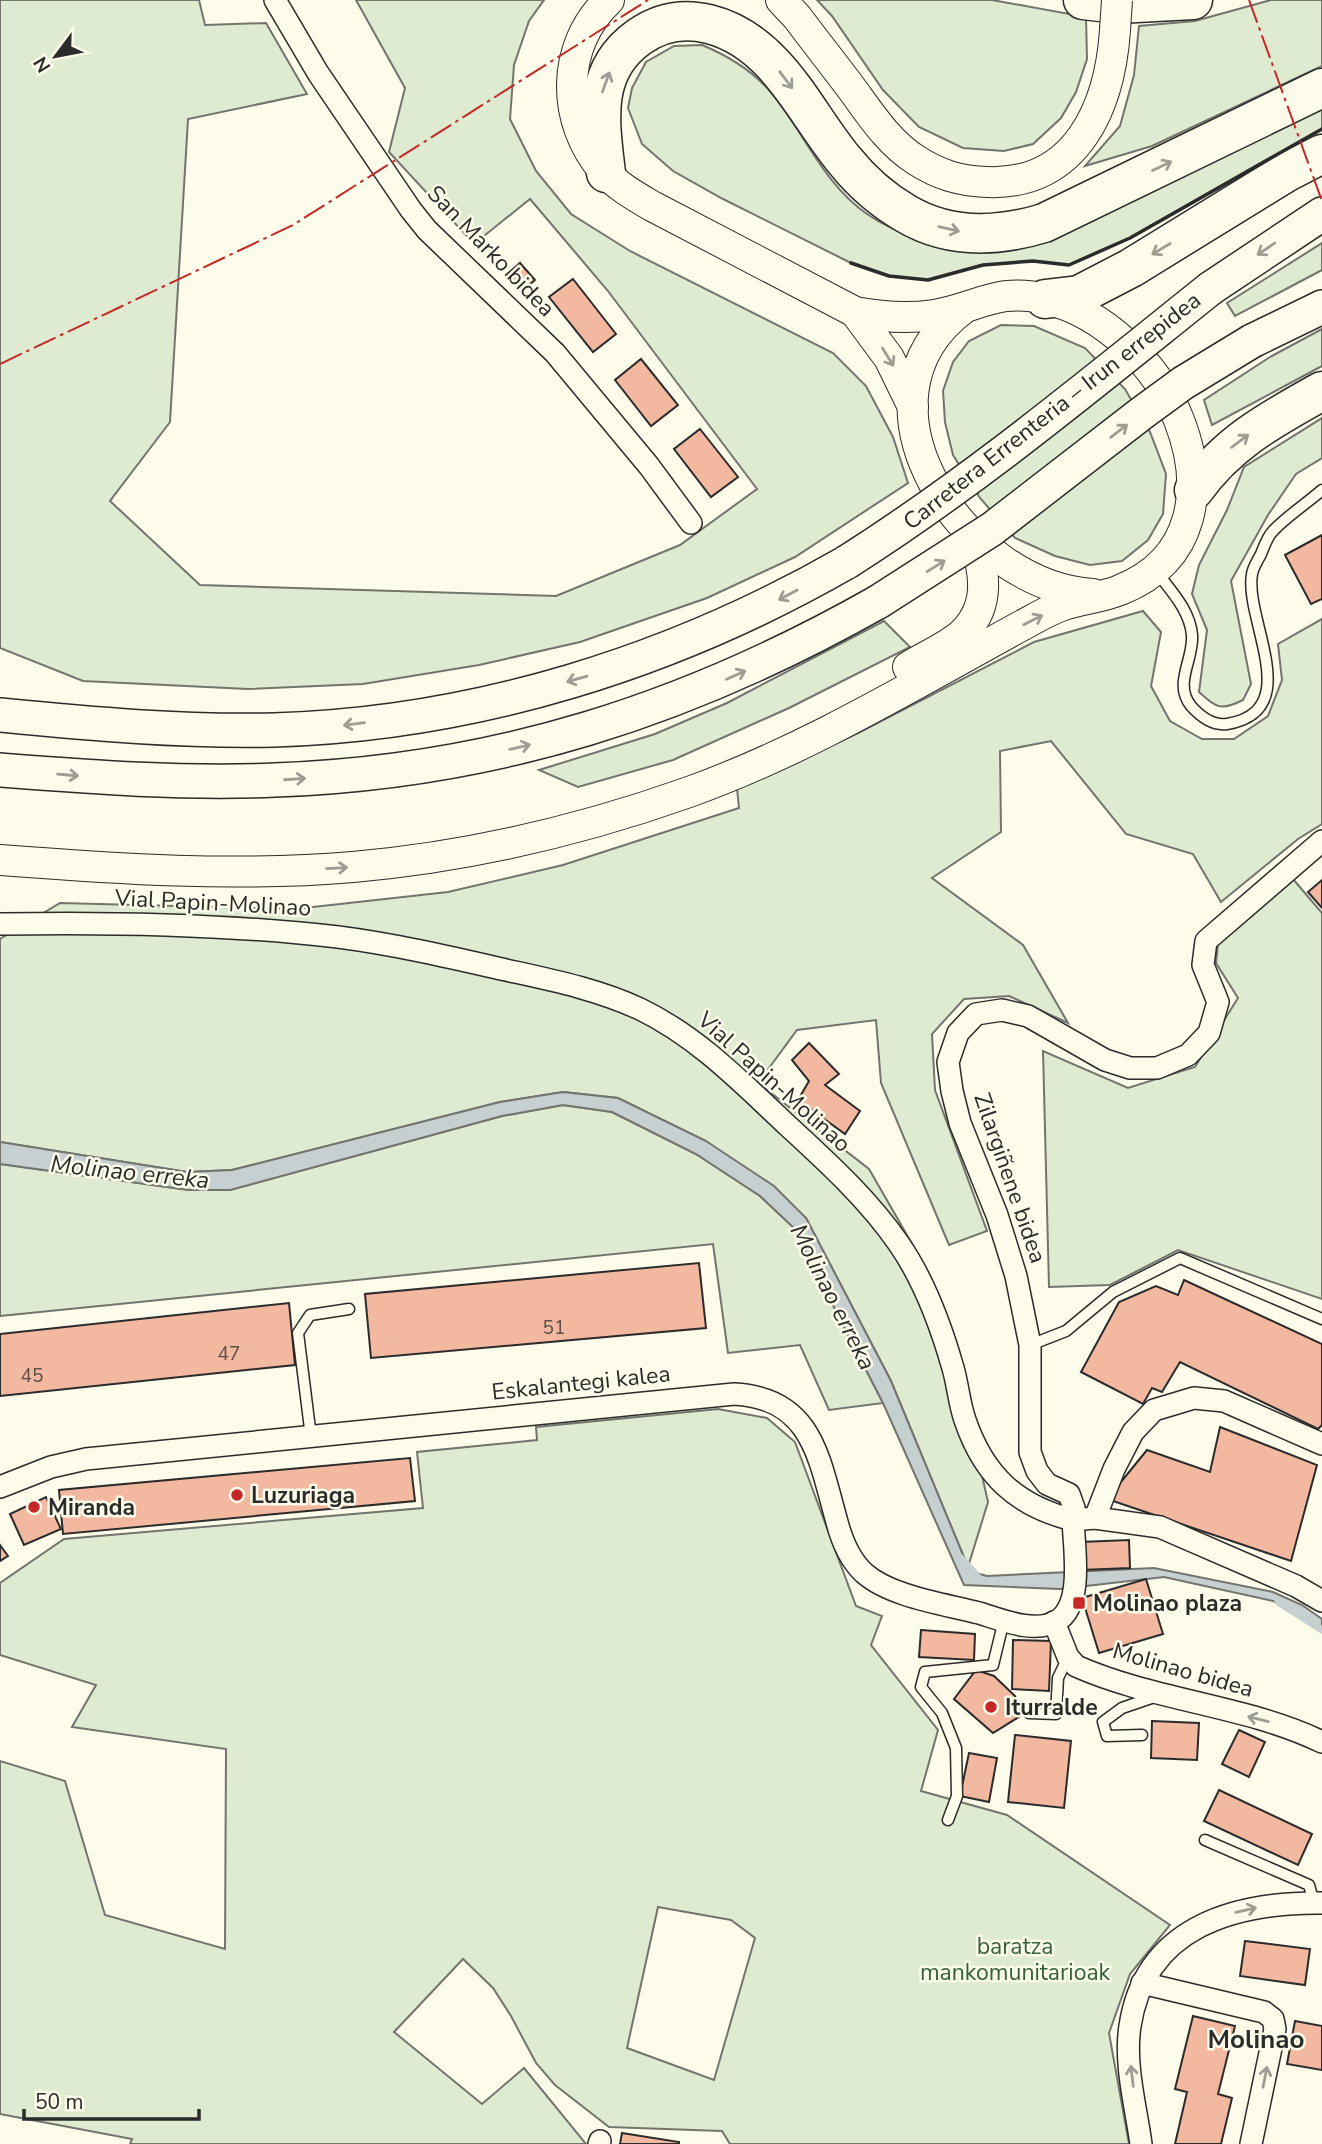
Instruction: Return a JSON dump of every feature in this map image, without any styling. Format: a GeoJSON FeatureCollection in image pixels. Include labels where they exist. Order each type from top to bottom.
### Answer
{"type":"FeatureCollection","features":[{"type":"Feature","properties":{"kind":"highway"},"geometry":{"type":"LineString","coordinates":[[1083,0],[1118,4],[1193,0]]}},
{"type":"Feature","properties":{"kind":"highway"},"geometry":{"type":"LineString","coordinates":[[606,173],[600,110],[606,80],[621,53],[632,42],[659,26],[674,22],[706,22],[747,41],[778,70],[837,151],[872,191],[908,215],[929,224],[974,234],[998,233],[1044,223],[1322,89]]}},
{"type":"Feature","properties":{"kind":"highway"},"geometry":{"type":"LineString","coordinates":[[1045,299],[1079,295],[1131,268],[1287,172],[1322,154]]}},
{"type":"Feature","properties":{"kind":"highway"},"geometry":{"type":"LineString","coordinates":[[1194,490],[1210,467],[1235,444],[1262,425],[1322,391]]}},
{"type":"Feature","properties":{"kind":"main road","name":"Carretera Errenteria – Irun errepidea"},"geometry":{"type":"LineString","coordinates":[[0,715],[148,727],[275,730],[351,724],[464,708],[579,679],[642,658],[766,606],[847,562],[906,524],[960,486],[1211,288],[1322,214]]}},
{"type":"Feature","properties":{"kind":"main road"},"geometry":{"type":"LineString","coordinates":[[0,770],[145,780],[276,780],[344,776],[471,758],[599,726],[665,704],[731,678],[878,602],[992,529],[1162,398],[1252,341],[1322,307]]}},
{"type":"Feature","properties":{"kind":"street","name":"San Marko bidea"},"geometry":{"type":"LineString","coordinates":[[275,0],[318,74],[419,220],[555,353],[649,466],[691,523]]}},
{"type":"Feature","properties":{"kind":"street"},"geometry":{"type":"LineString","coordinates":[[609,0],[591,21],[581,40],[574,60],[571,82],[576,121],[592,156],[622,187],[652,206],[855,312],[909,318],[963,309]]}},
{"type":"Feature","properties":{"kind":"street"},"geometry":{"type":"LineString","coordinates":[[781,0],[892,140],[915,159],[939,173],[963,181],[1000,183],[1028,177],[1049,168],[1080,140],[1098,111],[1107,88],[1113,61],[1117,0]]}},
{"type":"Feature","properties":{"kind":"street"},"geometry":{"type":"LineString","coordinates":[[0,841],[162,850],[259,852],[401,841],[508,824],[605,799],[682,773],[815,716],[903,670],[1060,606],[1114,593],[1141,579],[1175,546],[1186,527],[1194,490],[1186,439],[1175,412],[1158,382],[1113,332],[1070,307],[1045,299],[1003,295],[982,300],[963,309],[944,323],[919,362],[913,386],[913,407],[916,430],[928,470],[953,514],[973,538],[997,558],[1036,581],[1075,593],[1114,593]]}},
{"type":"Feature","properties":{"kind":"street"},"geometry":{"type":"LineString","coordinates":[[855,312],[889,358],[913,407]]}},
{"type":"Feature","properties":{"kind":"street"},"geometry":{"type":"LineString","coordinates":[[0,860],[170,870],[258,871],[353,867],[431,857],[511,842],[610,817],[691,791],[825,733],[956,650],[972,623],[983,596],[983,563],[973,538]]}},
{"type":"Feature","properties":{"kind":"street","name":"Zilargiñene bidea"},"geometry":{"type":"LineString","coordinates":[[1084,1519],[1074,1508],[1069,1494],[1047,1484],[1037,1471],[1030,1452],[1030,1345],[1016,1276],[997,1215],[960,1124],[952,1091],[948,1062],[958,1033],[976,1014],[1002,1010],[1028,1016],[1105,1060],[1130,1068],[1157,1068],[1188,1055],[1209,1033],[1218,1002],[1203,965],[1206,941],[1322,841]]}},
{"type":"Feature","properties":{"kind":"street","name":"Vial Papin-Molinao"},"geometry":{"type":"LineString","coordinates":[[2,925],[53,922],[229,928],[339,937],[434,953],[580,987],[643,1011],[683,1033],[716,1059],[852,1186],[878,1214],[902,1248],[933,1312],[954,1370],[964,1419],[978,1452],[994,1476],[1014,1495],[1049,1514],[1160,1527],[1296,1586],[1322,1601]]}},
{"type":"Feature","properties":{"kind":"street","name":"Eskalantegi kalea"},"geometry":{"type":"LineString","coordinates":[[0,1487],[51,1467],[86,1459],[734,1394],[766,1398],[793,1414],[812,1441],[841,1538],[853,1562],[863,1572],[885,1587],[1004,1620],[1040,1626],[1054,1622]]}},
{"type":"Feature","properties":{"kind":"street"},"geometry":{"type":"LineString","coordinates":[[1068,1657],[1054,1622],[1071,1606],[1074,1565],[1084,1519],[1133,1432],[1154,1410],[1194,1398],[1224,1401],[1322,1444]]}},
{"type":"Feature","properties":{"kind":"street","name":"Molinao bidea"},"geometry":{"type":"LineString","coordinates":[[1068,1657],[1082,1669],[1159,1695],[1267,1721],[1322,1742]]}},
{"type":"Feature","properties":{"kind":"street"},"geometry":{"type":"LineString","coordinates":[[1141,2144],[1130,2064],[1130,2027],[1142,1983],[1161,1954],[1180,1937],[1217,1917],[1253,1908],[1290,1903],[1318,1903]]}},
{"type":"Feature","properties":{"kind":"street"},"geometry":{"type":"LineString","coordinates":[[1142,1983],[1264,2012],[1273,2019],[1275,2029],[1251,2144]]}},
{"type":"Feature","properties":{"kind":"lane"},"geometry":{"type":"LineString","coordinates":[[1154,569],[1185,611],[1192,635],[1182,686],[1189,704],[1204,719],[1222,725],[1240,722],[1252,716],[1263,704],[1268,682],[1266,658],[1252,597],[1252,573],[1271,533],[1322,491]]}},
{"type":"Feature","properties":{"kind":"lane"},"geometry":{"type":"LineString","coordinates":[[1030,1345],[1066,1331],[1114,1292],[1180,1258],[1322,1318]]}},
{"type":"Feature","properties":{"kind":"lane"},"geometry":{"type":"LineString","coordinates":[[312,1437],[298,1333],[310,1315],[349,1309]]}},
{"type":"Feature","properties":{"kind":"lane"},"geometry":{"type":"LineString","coordinates":[[948,1820],[957,1796],[956,1748],[942,1713],[921,1687],[925,1672],[993,1665],[1004,1620]]}},
{"type":"Feature","properties":{"kind":"lane"},"geometry":{"type":"LineString","coordinates":[[1029,1713],[1056,1714],[1058,1678],[1068,1657]]}},
{"type":"Feature","properties":{"kind":"lane"},"geometry":{"type":"LineString","coordinates":[[1142,1735],[1107,1736],[1102,1722],[1122,1708],[1159,1695]]}},
{"type":"Feature","properties":{"kind":"lane"},"geometry":{"type":"LineString","coordinates":[[1205,1840],[1309,1885],[1318,1903]]}},
{"type":"Feature","properties":{"kind":"green space"},"geometry":{"type":"Polygon","coordinates":[[[0,0],[199,0],[205,25],[266,23],[307,94],[188,119],[170,422],[110,501],[200,585],[556,596],[680,545],[757,489],[608,291],[530,199],[474,244],[389,152],[405,88],[356,0],[544,0],[529,21],[514,65],[510,119],[536,171],[571,214],[630,251],[833,353],[866,386],[893,437],[908,483],[795,557],[707,598],[580,642],[479,665],[363,684],[248,689],[83,681],[0,648],[0,0]]]}},
{"type":"Feature","properties":{"kind":"green space"},"geometry":{"type":"Polygon","coordinates":[[[817,0],[992,0],[1086,17],[1087,59],[1076,92],[1061,118],[1033,144],[1004,151],[963,148],[919,127],[883,90],[832,16],[817,0]]]}},
{"type":"Feature","properties":{"kind":"green space"},"geometry":{"type":"Polygon","coordinates":[[[1271,0],[1322,0],[1322,66],[1152,146],[1085,166],[1120,126],[1134,75],[1139,26],[1195,21],[1271,0]]]}},
{"type":"Feature","properties":{"kind":"green space"},"geometry":{"type":"Polygon","coordinates":[[[702,45],[737,63],[768,89],[837,187],[867,214],[905,234],[973,250],[1322,108],[1322,129],[1130,238],[1069,265],[1033,261],[983,265],[928,280],[889,276],[851,263],[723,199],[673,171],[642,144],[628,108],[632,88],[646,62],[674,46],[702,45]]]}},
{"type":"Feature","properties":{"kind":"green space"},"geometry":{"type":"Polygon","coordinates":[[[1322,243],[1322,270],[1235,316],[1227,303],[1322,243]]]}},
{"type":"Feature","properties":{"kind":"green space"},"geometry":{"type":"Polygon","coordinates":[[[1001,325],[1034,326],[1085,348],[1125,389],[1150,432],[1166,474],[1163,514],[1148,540],[1122,561],[1090,565],[1055,556],[1015,538],[980,498],[953,455],[945,422],[943,391],[953,362],[969,341],[1001,325]]]}},
{"type":"Feature","properties":{"kind":"green space"},"geometry":{"type":"Polygon","coordinates":[[[1322,329],[1322,366],[1212,425],[1204,400],[1270,357],[1322,329]]]}},
{"type":"Feature","properties":{"kind":"green space"},"geometry":{"type":"Polygon","coordinates":[[[1322,418],[1322,458],[1296,474],[1268,515],[1231,581],[1251,684],[1243,700],[1229,706],[1219,706],[1199,692],[1207,630],[1192,594],[1199,565],[1227,510],[1244,467],[1322,418]]]}},
{"type":"Feature","properties":{"kind":"green space"},"geometry":{"type":"Polygon","coordinates":[[[1143,611],[1161,632],[1151,686],[1170,721],[1202,739],[1234,739],[1268,716],[1282,680],[1278,644],[1322,619],[1322,824],[1298,839],[1221,902],[1193,854],[1126,834],[1051,741],[1000,751],[1001,832],[932,878],[1023,945],[1068,1023],[1009,996],[964,999],[932,1034],[935,1090],[987,1231],[949,1245],[881,1083],[876,1020],[797,1030],[758,1083],[869,1169],[919,1256],[956,1361],[988,1502],[968,1567],[891,1381],[806,1218],[706,1141],[618,1098],[563,1092],[500,1102],[232,1170],[187,1172],[0,1142],[0,939],[60,903],[295,909],[448,892],[563,865],[739,808],[737,788],[858,733],[1034,642],[1143,611]]]}},
{"type":"Feature","properties":{"kind":"green space"},"geometry":{"type":"Polygon","coordinates":[[[884,621],[910,647],[789,708],[673,760],[578,787],[539,770],[655,734],[727,703],[884,621]]]}},
{"type":"Feature","properties":{"kind":"green space"},"geometry":{"type":"Polygon","coordinates":[[[1293,879],[1322,913],[1322,1299],[1178,1250],[1110,1285],[1049,1287],[1043,1051],[1128,1088],[1195,1067],[1238,998],[1216,963],[1218,944],[1293,879]]]}},
{"type":"Feature","properties":{"kind":"green space"},"geometry":{"type":"Polygon","coordinates":[[[563,1105],[612,1112],[696,1154],[760,1196],[793,1227],[883,1403],[829,1410],[800,1345],[728,1353],[713,1244],[0,1316],[0,1164],[189,1190],[230,1190],[502,1116],[563,1105]]]}},
{"type":"Feature","properties":{"kind":"green space","name":"baratza mankomunitarioak"},"geometry":{"type":"Polygon","coordinates":[[[718,1409],[767,1418],[795,1442],[856,1606],[882,1616],[871,1645],[938,1730],[921,1791],[1007,1815],[1170,1925],[1130,1974],[1109,2033],[1129,2144],[730,2144],[722,2131],[609,2127],[555,2085],[536,2063],[493,1988],[463,1959],[394,2032],[482,2104],[524,2068],[586,2144],[130,2144],[132,2139],[0,2114],[0,1761],[65,1781],[105,1915],[225,1949],[226,1749],[72,1727],[96,1685],[0,1655],[0,1583],[64,1539],[423,1508],[417,1452],[537,1440],[536,1427],[718,1409]],[[658,1907],[627,2048],[714,2080],[755,1938],[731,1920],[658,1907]]]}},
{"type":"Feature","properties":{"kind":"water"},"geometry":{"type":"Polygon","coordinates":[[[563,1092],[618,1098],[706,1141],[774,1186],[806,1218],[891,1381],[972,1572],[987,1576],[1154,1568],[1273,1592],[1302,1605],[1322,1619],[1322,1630],[1309,1619],[1273,1601],[1164,1577],[1060,1589],[964,1585],[883,1403],[793,1227],[760,1196],[696,1154],[612,1112],[563,1105],[502,1116],[230,1190],[189,1190],[0,1164],[0,1142],[187,1172],[232,1170],[500,1102],[563,1092]]]}},
{"type":"Feature","properties":{"kind":"building"},"geometry":{"type":"Polygon","coordinates":[[[520,263],[535,280],[521,292],[506,275],[520,263]]]}},
{"type":"Feature","properties":{"kind":"building"},"geometry":{"type":"Polygon","coordinates":[[[573,279],[616,334],[593,352],[549,297],[573,279]]]}},
{"type":"Feature","properties":{"kind":"building"},"geometry":{"type":"Polygon","coordinates":[[[641,359],[678,405],[651,426],[615,380],[641,359]]]}},
{"type":"Feature","properties":{"kind":"building"},"geometry":{"type":"Polygon","coordinates":[[[700,429],[738,477],[711,497],[674,449],[700,429]]]}},
{"type":"Feature","properties":{"kind":"building"},"geometry":{"type":"Polygon","coordinates":[[[1322,535],[1322,599],[1311,604],[1285,555],[1322,535]]]}},
{"type":"Feature","properties":{"kind":"building"},"geometry":{"type":"Polygon","coordinates":[[[1322,880],[1322,908],[1308,892],[1322,880]]]}},
{"type":"Feature","properties":{"kind":"building"},"geometry":{"type":"Polygon","coordinates":[[[809,1043],[839,1074],[825,1085],[860,1111],[845,1134],[798,1100],[809,1081],[792,1060],[809,1043]]]}},
{"type":"Feature","properties":{"kind":"building"},"geometry":{"type":"Polygon","coordinates":[[[699,1263],[706,1328],[371,1358],[365,1294],[699,1263]]]}},
{"type":"Feature","properties":{"kind":"building"},"geometry":{"type":"Polygon","coordinates":[[[1184,1280],[1322,1344],[1322,1425],[1318,1429],[1180,1362],[1162,1392],[1152,1388],[1143,1404],[1081,1372],[1119,1302],[1156,1286],[1178,1295],[1184,1280]]]}},
{"type":"Feature","properties":{"kind":"building"},"geometry":{"type":"Polygon","coordinates":[[[289,1303],[295,1365],[0,1396],[0,1334],[289,1303]]]}},
{"type":"Feature","properties":{"kind":"building"},"geometry":{"type":"Polygon","coordinates":[[[1220,1427],[1317,1465],[1291,1561],[1107,1499],[1147,1450],[1210,1472],[1220,1427]]]}},
{"type":"Feature","properties":{"kind":"building","name":"Luzuriaga"},"geometry":{"type":"Polygon","coordinates":[[[410,1458],[415,1501],[63,1534],[59,1490],[410,1458]]]}},
{"type":"Feature","properties":{"kind":"building"},"geometry":{"type":"Polygon","coordinates":[[[46,1497],[61,1529],[24,1545],[10,1514],[46,1497]]]}},
{"type":"Feature","properties":{"kind":"building"},"geometry":{"type":"Polygon","coordinates":[[[1129,1540],[1130,1568],[1081,1570],[1080,1542],[1129,1540]]]}},
{"type":"Feature","properties":{"kind":"building"},"geometry":{"type":"Polygon","coordinates":[[[0,1545],[8,1556],[0,1561],[0,1545]]]}},
{"type":"Feature","properties":{"kind":"building"},"geometry":{"type":"Polygon","coordinates":[[[1146,1579],[1163,1634],[1099,1653],[1082,1598],[1146,1579]]]}},
{"type":"Feature","properties":{"kind":"building"},"geometry":{"type":"Polygon","coordinates":[[[921,1630],[975,1634],[974,1660],[919,1657],[921,1630]]]}},
{"type":"Feature","properties":{"kind":"building"},"geometry":{"type":"Polygon","coordinates":[[[1013,1640],[1051,1641],[1049,1691],[1012,1689],[1013,1640]]]}},
{"type":"Feature","properties":{"kind":"building","name":"Iturralde"},"geometry":{"type":"Polygon","coordinates":[[[976,1670],[994,1676],[1015,1696],[1022,1715],[993,1733],[954,1699],[976,1670]]]}},
{"type":"Feature","properties":{"kind":"building"},"geometry":{"type":"Polygon","coordinates":[[[1152,1721],[1199,1723],[1197,1760],[1151,1758],[1152,1721]]]}},
{"type":"Feature","properties":{"kind":"building"},"geometry":{"type":"Polygon","coordinates":[[[1239,1730],[1265,1742],[1249,1777],[1222,1764],[1239,1730]]]}},
{"type":"Feature","properties":{"kind":"building"},"geometry":{"type":"Polygon","coordinates":[[[1015,1735],[1071,1741],[1064,1808],[1008,1802],[1015,1735]]]}},
{"type":"Feature","properties":{"kind":"building"},"geometry":{"type":"Polygon","coordinates":[[[969,1753],[997,1758],[989,1802],[960,1796],[969,1753]]]}},
{"type":"Feature","properties":{"kind":"building"},"geometry":{"type":"Polygon","coordinates":[[[1219,1790],[1312,1834],[1298,1865],[1204,1821],[1219,1790]]]}},
{"type":"Feature","properties":{"kind":"building"},"geometry":{"type":"Polygon","coordinates":[[[1245,1941],[1310,1949],[1305,1985],[1240,1976],[1245,1941]]]}},
{"type":"Feature","properties":{"kind":"building"},"geometry":{"type":"Polygon","coordinates":[[[1193,2016],[1235,2026],[1218,2094],[1232,2098],[1221,2144],[1175,2144],[1187,2092],[1175,2089],[1193,2016]]]}},
{"type":"Feature","properties":{"kind":"building"},"geometry":{"type":"Polygon","coordinates":[[[1295,2021],[1322,2026],[1322,2070],[1287,2064],[1295,2021]]]}},
{"type":"Feature","properties":{"kind":"building"},"geometry":{"type":"Polygon","coordinates":[[[622,2133],[679,2142],[679,2144],[620,2144],[622,2133]]]}},
{"type":"Feature","properties":{"kind":"waterway","name":"Molinao erreka"},"geometry":{"type":"LineString","coordinates":[[961,1558],[979,1578]]}},
{"type":"Feature","properties":{"kind":"waterway","name":"Molinao erreka"},"geometry":{"type":"LineString","coordinates":[[1278,1602],[1322,1630]]}},
{"type":"Feature","properties":{"kind":"wall"},"geometry":{"type":"LineString","coordinates":[[851,263],[889,276],[928,280],[983,265],[1033,261],[1069,265],[1130,238],[1322,129]]}},
{"type":"Feature","properties":{"kind":"power"},"geometry":{"type":"LineString","coordinates":[[0,364],[293,225],[648,0]]}},
{"type":"Feature","properties":{"kind":"power"},"geometry":{"type":"LineString","coordinates":[[1249,0],[1322,201]]}},
{"type":"Feature","properties":{"kind":"place","name":"Luzuriaga"},"geometry":{"type":"Point","coordinates":[237,1495]}},
{"type":"Feature","properties":{"kind":"place","name":"Miranda"},"geometry":{"type":"Point","coordinates":[34,1507]}},
{"type":"Feature","properties":{"kind":"place","name":"Molinao plaza"},"geometry":{"type":"Point","coordinates":[1079,1603]}},
{"type":"Feature","properties":{"kind":"place","name":"Iturralde"},"geometry":{"type":"Point","coordinates":[991,1707]}},
{"type":"Feature","properties":{"kind":"district","name":"Molinao"},"geometry":{"type":"Point","coordinates":[1256,2039]}}]}
